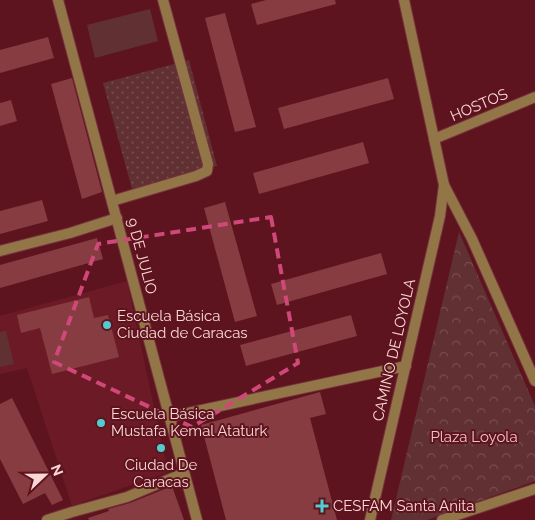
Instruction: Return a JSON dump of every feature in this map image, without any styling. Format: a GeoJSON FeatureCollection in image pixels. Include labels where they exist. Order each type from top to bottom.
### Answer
{"type":"FeatureCollection","features":[{"type":"Feature","properties":{"kind":"street","name":"9 DE JULIO"},"geometry":{"type":"LineString","coordinates":[[58,0],[197,520]]}},
{"type":"Feature","properties":{"kind":"street"},"geometry":{"type":"LineString","coordinates":[[112,201],[207,171],[208,164],[163,0]]}},
{"type":"Feature","properties":{"kind":"street","name":"CAMINO DE LOYOLA"},"geometry":{"type":"LineString","coordinates":[[404,0],[444,186],[472,239],[535,381]]}},
{"type":"Feature","properties":{"kind":"street","name":"HOSTOS"},"geometry":{"type":"LineString","coordinates":[[434,139],[535,98]]}},
{"type":"Feature","properties":{"kind":"street","name":"CAMINO DE LOYOLA"},"geometry":{"type":"LineString","coordinates":[[370,520],[440,216],[444,186]]}},
{"type":"Feature","properties":{"kind":"street"},"geometry":{"type":"LineString","coordinates":[[0,251],[117,218]]}},
{"type":"Feature","properties":{"kind":"street"},"geometry":{"type":"LineString","coordinates":[[169,417],[406,366]]}},
{"type":"Feature","properties":{"kind":"street"},"geometry":{"type":"LineString","coordinates":[[47,520],[127,497],[184,473]]}},
{"type":"Feature","properties":{"kind":"street"},"geometry":{"type":"LineString","coordinates":[[442,520],[535,489]]}},
{"type":"Feature","properties":{"kind":"highlighted area"},"geometry":{"type":"Polygon","coordinates":[[[271,217],[298,363],[192,427],[54,362],[98,244],[271,217]]]}},
{"type":"Feature","properties":{"kind":"shaded area","name":"Escuela Básica Mustafa Kemal Ataturk"},"geometry":{"type":"Polygon","coordinates":[[[127,281],[168,472],[72,506],[27,368],[0,374],[0,316],[127,281]]]}},
{"type":"Feature","properties":{"kind":"green space"},"geometry":{"type":"Polygon","coordinates":[[[150,9],[158,41],[95,58],[87,25],[150,9]]]}},
{"type":"Feature","properties":{"kind":"green space"},"geometry":{"type":"Polygon","coordinates":[[[189,60],[217,166],[132,189],[103,83],[189,60]]]}},
{"type":"Feature","properties":{"kind":"green space","name":"Plaza Loyola"},"geometry":{"type":"Polygon","coordinates":[[[459,232],[535,406],[535,481],[427,520],[391,520],[459,232]]]}},
{"type":"Feature","properties":{"kind":"green space"},"geometry":{"type":"Polygon","coordinates":[[[6,331],[14,364],[0,367],[0,332],[6,331]]]}},
{"type":"Feature","properties":{"kind":"building"},"geometry":{"type":"Polygon","coordinates":[[[266,0],[335,0],[336,4],[257,25],[251,4],[266,0]]]}},
{"type":"Feature","properties":{"kind":"building"},"geometry":{"type":"Polygon","coordinates":[[[225,13],[256,127],[235,132],[205,18],[225,13]]]}},
{"type":"Feature","properties":{"kind":"building"},"geometry":{"type":"Polygon","coordinates":[[[48,37],[54,58],[0,73],[0,50],[48,37]]]}},
{"type":"Feature","properties":{"kind":"building"},"geometry":{"type":"Polygon","coordinates":[[[72,78],[102,192],[82,199],[51,84],[72,78]]]}},
{"type":"Feature","properties":{"kind":"building"},"geometry":{"type":"Polygon","coordinates":[[[388,78],[394,99],[284,129],[278,108],[388,78]]]}},
{"type":"Feature","properties":{"kind":"building"},"geometry":{"type":"Polygon","coordinates":[[[11,100],[17,121],[0,126],[0,103],[11,100]]]}},
{"type":"Feature","properties":{"kind":"building"},"geometry":{"type":"Polygon","coordinates":[[[363,142],[369,163],[259,194],[253,173],[363,142]]]}},
{"type":"Feature","properties":{"kind":"building"},"geometry":{"type":"Polygon","coordinates":[[[42,200],[48,221],[0,234],[0,211],[42,200]]]}},
{"type":"Feature","properties":{"kind":"building"},"geometry":{"type":"Polygon","coordinates":[[[225,202],[257,316],[235,322],[204,208],[225,202]]]}},
{"type":"Feature","properties":{"kind":"building"},"geometry":{"type":"Polygon","coordinates":[[[97,238],[103,259],[0,288],[0,265],[97,238]]]}},
{"type":"Feature","properties":{"kind":"building"},"geometry":{"type":"Polygon","coordinates":[[[381,253],[387,274],[277,305],[271,284],[381,253]]]}},
{"type":"Feature","properties":{"kind":"building"},"geometry":{"type":"Polygon","coordinates":[[[89,297],[94,318],[108,315],[119,357],[52,374],[40,328],[21,333],[17,315],[89,297]]]}},
{"type":"Feature","properties":{"kind":"building"},"geometry":{"type":"Polygon","coordinates":[[[351,315],[357,336],[246,366],[240,345],[351,315]]]}},
{"type":"Feature","properties":{"kind":"building"},"geometry":{"type":"Polygon","coordinates":[[[320,392],[326,414],[310,418],[337,520],[226,520],[201,425],[320,392]]]}},
{"type":"Feature","properties":{"kind":"building"},"geometry":{"type":"Polygon","coordinates":[[[12,398],[63,500],[52,505],[45,493],[23,504],[0,459],[0,404],[12,398]]]}},
{"type":"Feature","properties":{"kind":"building"},"geometry":{"type":"Polygon","coordinates":[[[172,486],[184,520],[89,520],[88,518],[109,511],[108,509],[130,503],[172,486]]]}},
{"type":"Feature","properties":{"kind":"place","name":"Escuela Básica Ciudad de Caracas"},"geometry":{"type":"Point","coordinates":[107,325]}},
{"type":"Feature","properties":{"kind":"place","name":"Escuela Básica Mustafa Kemal Ataturk"},"geometry":{"type":"Point","coordinates":[101,423]}},
{"type":"Feature","properties":{"kind":"place","name":"Ciudad De Caracas"},"geometry":{"type":"Point","coordinates":[161,448]}},
{"type":"Feature","properties":{"kind":"place","name":"CESFAM Santa Anita"},"geometry":{"type":"Point","coordinates":[322,506]}}]}
